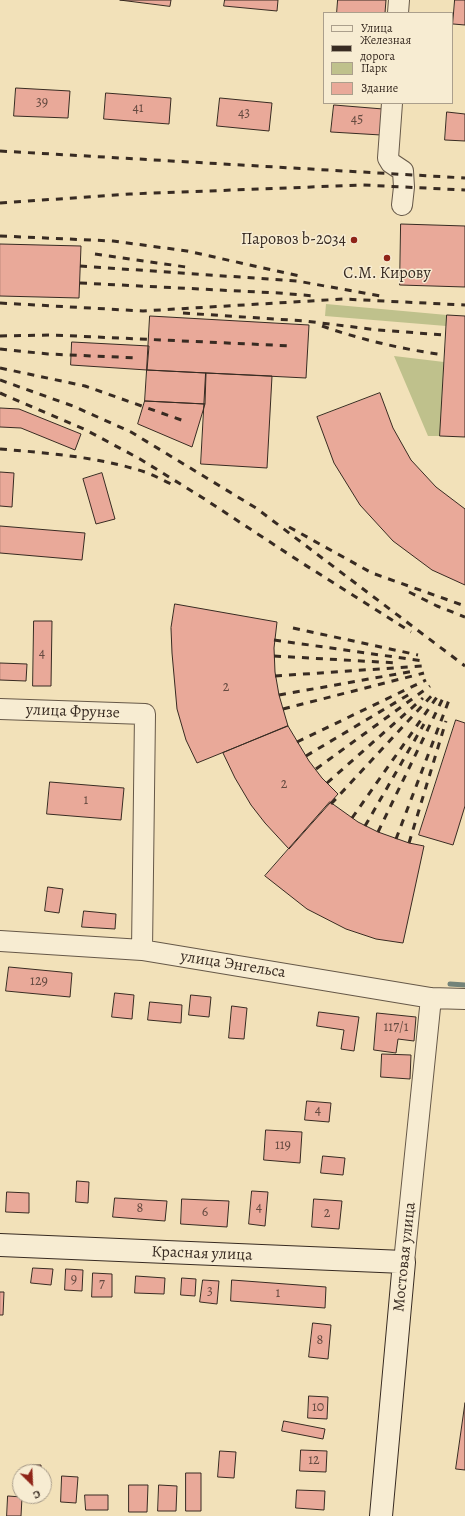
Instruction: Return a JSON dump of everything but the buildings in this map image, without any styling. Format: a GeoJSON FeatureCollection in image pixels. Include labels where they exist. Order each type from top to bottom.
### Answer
{"type":"FeatureCollection","features":[{"type":"Feature","properties":{"kind":"street"},"geometry":{"type":"LineString","coordinates":[[398,12],[399,0]]}},
{"type":"Feature","properties":{"kind":"street"},"geometry":{"type":"LineString","coordinates":[[392,104],[388,158],[391,163],[402,171],[404,187],[402,205]]}},
{"type":"Feature","properties":{"kind":"street","name":"улица Фрунзе"},"geometry":{"type":"LineString","coordinates":[[0,709],[146,714],[142,950]]}},
{"type":"Feature","properties":{"kind":"street","name":"улица Энгельса"},"geometry":{"type":"LineString","coordinates":[[0,941],[142,950],[431,998],[465,999]]}},
{"type":"Feature","properties":{"kind":"street","name":"Мостовая улица"},"geometry":{"type":"LineString","coordinates":[[381,1516],[404,1262],[431,998]]}},
{"type":"Feature","properties":{"kind":"street","name":"Красная улица"},"geometry":{"type":"LineString","coordinates":[[0,1245],[404,1262]]}},
{"type":"Feature","properties":{"kind":"green space"},"geometry":{"type":"Polygon","coordinates":[[[326,304],[447,315],[446,326],[325,316],[326,304]]]}},
{"type":"Feature","properties":{"kind":"green space"},"geometry":{"type":"Polygon","coordinates":[[[394,356],[444,362],[440,436],[428,436],[394,356]]]}},
{"type":"Feature","properties":{"kind":"waterway"},"geometry":{"type":"LineString","coordinates":[[450,984],[465,985]]}},
{"type":"Feature","properties":{"kind":"railway"},"geometry":{"type":"LineString","coordinates":[[0,151],[465,178]]}},
{"type":"Feature","properties":{"kind":"railway"},"geometry":{"type":"LineString","coordinates":[[0,203],[130,194],[363,185],[465,190]]}},
{"type":"Feature","properties":{"kind":"railway"},"geometry":{"type":"LineString","coordinates":[[0,236],[113,241],[187,251],[304,277]]}},
{"type":"Feature","properties":{"kind":"railway"},"geometry":{"type":"LineString","coordinates":[[95,254],[186,267]]}},
{"type":"Feature","properties":{"kind":"railway"},"geometry":{"type":"LineString","coordinates":[[80,266],[297,281],[386,297]]}},
{"type":"Feature","properties":{"kind":"railway"},"geometry":{"type":"LineString","coordinates":[[80,283],[315,296]]}},
{"type":"Feature","properties":{"kind":"railway"},"geometry":{"type":"LineString","coordinates":[[0,303],[143,311],[343,299],[465,305]]}},
{"type":"Feature","properties":{"kind":"railway"},"geometry":{"type":"LineString","coordinates":[[183,313],[305,321],[378,330],[445,335]]}},
{"type":"Feature","properties":{"kind":"railway"},"geometry":{"type":"LineString","coordinates":[[322,326],[382,344],[444,355]]}},
{"type":"Feature","properties":{"kind":"railway"},"geometry":{"type":"LineString","coordinates":[[0,336],[53,335],[293,346]]}},
{"type":"Feature","properties":{"kind":"railway"},"geometry":{"type":"LineString","coordinates":[[0,349],[48,354],[139,358]]}},
{"type":"Feature","properties":{"kind":"railway"},"geometry":{"type":"LineString","coordinates":[[0,368],[85,386],[187,422]]}},
{"type":"Feature","properties":{"kind":"railway"},"geometry":{"type":"LineString","coordinates":[[0,380],[73,406],[131,432],[256,508],[465,666]]}},
{"type":"Feature","properties":{"kind":"railway"},"geometry":{"type":"LineString","coordinates":[[0,393],[86,430],[140,459],[411,632]]}},
{"type":"Feature","properties":{"kind":"railway"},"geometry":{"type":"LineString","coordinates":[[0,449],[92,459],[145,472],[176,486]]}},
{"type":"Feature","properties":{"kind":"railway"},"geometry":{"type":"LineString","coordinates":[[289,527],[372,573],[465,606]]}},
{"type":"Feature","properties":{"kind":"railway"},"geometry":{"type":"LineString","coordinates":[[409,592],[437,606],[465,617]]}},
{"type":"Feature","properties":{"kind":"railway"},"geometry":{"type":"LineString","coordinates":[[293,628],[418,655]]}},
{"type":"Feature","properties":{"kind":"railway"},"geometry":{"type":"LineString","coordinates":[[274,640],[423,661]]}},
{"type":"Feature","properties":{"kind":"railway"},"geometry":{"type":"LineString","coordinates":[[274,656],[397,663]]}},
{"type":"Feature","properties":{"kind":"railway"},"geometry":{"type":"LineString","coordinates":[[275,676],[423,666]]}},
{"type":"Feature","properties":{"kind":"railway"},"geometry":{"type":"LineString","coordinates":[[279,695],[414,671]]}},
{"type":"Feature","properties":{"kind":"railway"},"geometry":{"type":"LineString","coordinates":[[283,709],[424,673]]}},
{"type":"Feature","properties":{"kind":"railway"},"geometry":{"type":"LineString","coordinates":[[297,742],[426,680]]}},
{"type":"Feature","properties":{"kind":"railway"},"geometry":{"type":"LineString","coordinates":[[316,769],[430,686]]}},
{"type":"Feature","properties":{"kind":"railway"},"geometry":{"type":"LineString","coordinates":[[306,756],[413,692]]}},
{"type":"Feature","properties":{"kind":"railway"},"geometry":{"type":"LineString","coordinates":[[331,804],[435,692]]}},
{"type":"Feature","properties":{"kind":"railway"},"geometry":{"type":"LineString","coordinates":[[352,818],[437,697]]}},
{"type":"Feature","properties":{"kind":"railway"},"geometry":{"type":"LineString","coordinates":[[327,783],[423,698]]}},
{"type":"Feature","properties":{"kind":"railway"},"geometry":{"type":"LineString","coordinates":[[378,832],[443,698]]}},
{"type":"Feature","properties":{"kind":"railway"},"geometry":{"type":"LineString","coordinates":[[396,839],[449,700]]}},
{"type":"Feature","properties":{"kind":"railway"},"geometry":{"type":"LineString","coordinates":[[409,843],[446,721]]}},
{"type":"Feature","properties":{"kind":"railway"},"geometry":{"type":"LineString","coordinates":[[365,826],[424,724]]}},
{"type":"Feature","properties":{"kind":"place","name":"Паровоз b-2034"},"geometry":{"type":"Point","coordinates":[354,240]}},
{"type":"Feature","properties":{"kind":"place","name":"С.М. Кирову"},"geometry":{"type":"Point","coordinates":[387,258]}}]}
